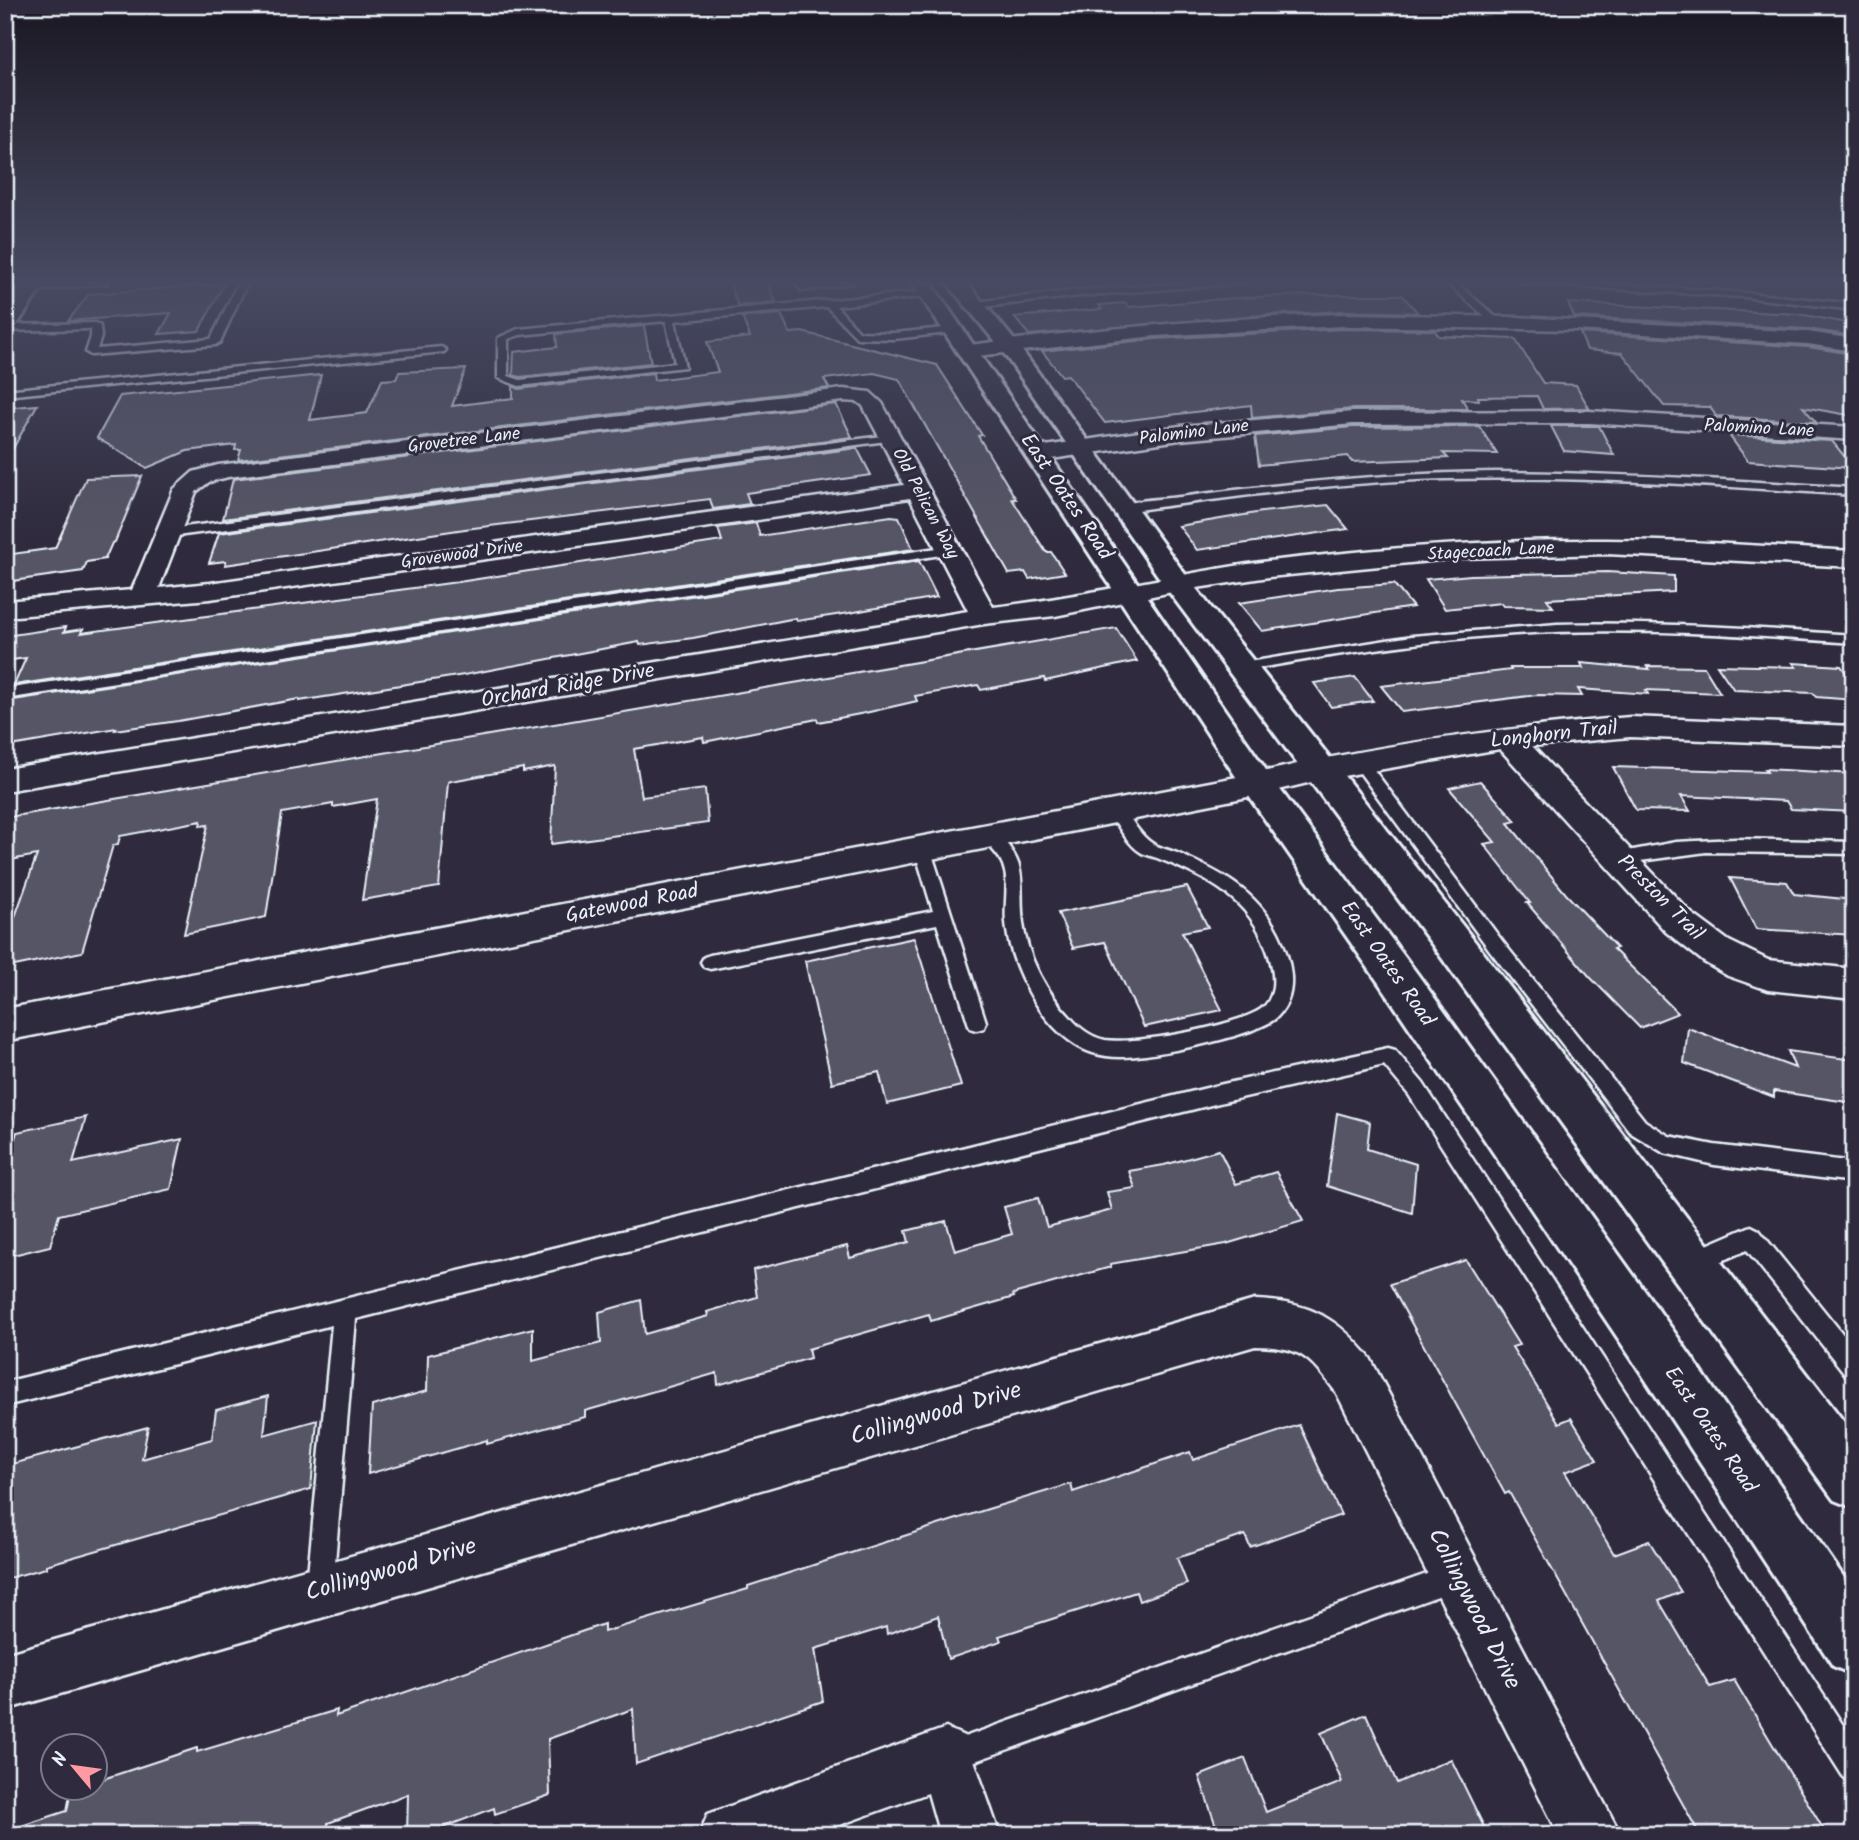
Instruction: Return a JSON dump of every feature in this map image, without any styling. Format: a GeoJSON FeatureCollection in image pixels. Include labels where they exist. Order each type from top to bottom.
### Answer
{"type":"FeatureCollection","features":[{"type":"Feature","properties":{"kind":"main road","name":"East Oates Road"},"geometry":{"type":"LineString","coordinates":[[981,369],[1258,784],[1404,987],[1646,1335],[1854,1645]]}},
{"type":"Feature","properties":{"kind":"main road","name":"East Oates Road"},"geometry":{"type":"LineString","coordinates":[[1025,369],[1177,583],[1448,936],[1854,1480]]}},
{"type":"Feature","properties":{"kind":"street","name":"Old Pelican Way"},"geometry":{"type":"LineString","coordinates":[[863,396],[873,403],[984,616]]}},
{"type":"Feature","properties":{"kind":"street","name":"Grovetree Lane"},"geometry":{"type":"LineString","coordinates":[[144,597],[150,572],[186,489],[201,477],[226,470],[829,397],[863,396]]}},
{"type":"Feature","properties":{"kind":"street","name":"Palomino Lane"},"geometry":{"type":"LineString","coordinates":[[1038,454],[1180,433],[1353,418],[1589,417],[1854,434]]}},
{"type":"Feature","properties":{"kind":"street","name":"Grovewood Drive"},"geometry":{"type":"LineString","coordinates":[[5,609],[210,591],[918,491]]}},
{"type":"Feature","properties":{"kind":"street","name":"Stagecoach Lane"},"geometry":{"type":"LineString","coordinates":[[1131,594],[1177,583],[1269,569],[1460,551],[1607,547],[1854,559]]}},
{"type":"Feature","properties":{"kind":"street","name":"Orchard Ridge Drive"},"geometry":{"type":"LineString","coordinates":[[5,780],[984,616],[1055,608],[1131,594]]}},
{"type":"Feature","properties":{"kind":"street","name":"Longhorn Trail"},"geometry":{"type":"LineString","coordinates":[[1258,784],[1320,769],[1507,738],[1630,727],[1854,736]]}},
{"type":"Feature","properties":{"kind":"street","name":"Preston Trail"},"geometry":{"type":"LineString","coordinates":[[1507,738],[1678,922],[1707,946],[1741,967],[1783,979],[1854,984]]}},
{"type":"Feature","properties":{"kind":"street","name":"Gatewood Road"},"geometry":{"type":"LineString","coordinates":[[5,1025],[1258,784]]}},
{"type":"Feature","properties":{"kind":"street","name":"Collingwood Drive"},"geometry":{"type":"LineString","coordinates":[[5,1682],[1255,1323],[1285,1323],[1315,1334],[1334,1349],[1353,1375],[1591,1835]]}},
{"type":"Feature","properties":{"kind":"street"},"geometry":{"type":"LineString","coordinates":[[729,1835],[946,1757],[970,1835]]}},
{"type":"Feature","properties":{"kind":"lane"},"geometry":{"type":"LineString","coordinates":[[5,393],[250,369]]}},
{"type":"Feature","properties":{"kind":"lane"},"geometry":{"type":"LineString","coordinates":[[503,369],[503,378],[519,383],[646,369]]}},
{"type":"Feature","properties":{"kind":"lane"},"geometry":{"type":"LineString","coordinates":[[169,533],[890,438]]}},
{"type":"Feature","properties":{"kind":"lane"},"geometry":{"type":"LineString","coordinates":[[1123,508],[1288,486],[1444,476],[1612,477],[1854,492]]}},
{"type":"Feature","properties":{"kind":"lane"},"geometry":{"type":"LineString","coordinates":[[5,694],[950,550]]}},
{"type":"Feature","properties":{"kind":"lane"},"geometry":{"type":"LineString","coordinates":[[1242,667],[1350,648],[1515,630],[1667,629],[1854,639]]}},
{"type":"Feature","properties":{"kind":"lane"},"geometry":{"type":"LineString","coordinates":[[1360,762],[1497,947],[1638,1126],[1664,1144],[1714,1155],[1854,1172]]}},
{"type":"Feature","properties":{"kind":"lane"},"geometry":{"type":"LineString","coordinates":[[989,835],[1006,851],[1013,864],[1014,925],[1026,962],[1056,1017],[1079,1038],[1105,1049],[1132,1048],[1219,1032],[1270,1014],[1278,1001],[1284,975],[1274,943],[1260,918],[1243,896],[1220,880],[1148,848],[1116,811]]}},
{"type":"Feature","properties":{"kind":"lane"},"geometry":{"type":"LineString","coordinates":[[1618,858],[1652,850],[1728,847],[1854,848]]}},
{"type":"Feature","properties":{"kind":"lane"},"geometry":{"type":"LineString","coordinates":[[922,848],[977,1022]]}},
{"type":"Feature","properties":{"kind":"lane"},"geometry":{"type":"LineString","coordinates":[[710,962],[944,915]]}},
{"type":"Feature","properties":{"kind":"lane"},"geometry":{"type":"LineString","coordinates":[[5,1394],[979,1153],[1388,1056],[1416,1089],[1854,1768]]}},
{"type":"Feature","properties":{"kind":"lane"},"geometry":{"type":"LineString","coordinates":[[1691,1263],[1751,1237],[1854,1367]]}},
{"type":"Feature","properties":{"kind":"lane"},"geometry":{"type":"LineString","coordinates":[[320,1591],[345,1310]]}},
{"type":"Feature","properties":{"kind":"lane"},"geometry":{"type":"LineString","coordinates":[[946,1757],[1457,1576]]}},
{"type":"Feature","properties":{"kind":"building"},"geometry":{"type":"Polygon","coordinates":[[[466,369],[452,406],[513,398],[513,386],[519,389],[653,373],[654,380],[718,372],[717,369],[939,369],[982,435],[978,436],[1016,499],[1012,499],[1046,552],[1051,552],[1065,573],[1029,579],[1025,572],[1009,574],[899,379],[874,373],[824,379],[829,388],[238,460],[241,450],[235,450],[236,445],[187,451],[147,468],[97,438],[120,396],[321,375],[310,420],[367,413],[382,380],[396,379],[399,372],[466,369]]]}},
{"type":"Feature","properties":{"kind":"building"},"geometry":{"type":"Polygon","coordinates":[[[513,369],[596,369],[520,377],[513,375],[513,369]]]}},
{"type":"Feature","properties":{"kind":"building"},"geometry":{"type":"Polygon","coordinates":[[[1056,369],[1534,369],[1543,383],[1576,385],[1589,408],[1543,409],[1537,396],[1478,397],[1479,400],[1462,399],[1468,409],[1353,409],[1252,418],[1251,405],[1105,423],[1068,375],[1062,376],[1056,369]]]}},
{"type":"Feature","properties":{"kind":"building"},"geometry":{"type":"Polygon","coordinates":[[[1635,369],[1853,369],[1854,416],[1803,407],[1816,422],[1716,416],[1710,407],[1664,406],[1635,369]]]}},
{"type":"Feature","properties":{"kind":"building"},"geometry":{"type":"Polygon","coordinates":[[[836,404],[852,437],[223,519],[233,479],[836,404]]]}},
{"type":"Feature","properties":{"kind":"building"},"geometry":{"type":"Polygon","coordinates":[[[37,405],[5,463],[5,408],[37,405]]]}},
{"type":"Feature","properties":{"kind":"building"},"geometry":{"type":"Polygon","coordinates":[[[1479,426],[1497,454],[1443,453],[1448,458],[1352,462],[1348,456],[1259,465],[1255,436],[1353,427],[1479,426]]]}},
{"type":"Feature","properties":{"kind":"building"},"geometry":{"type":"Polygon","coordinates":[[[1551,426],[1599,426],[1614,455],[1564,451],[1551,426]]]}},
{"type":"Feature","properties":{"kind":"building"},"geometry":{"type":"Polygon","coordinates":[[[1729,435],[1832,441],[1854,468],[1748,461],[1729,435]]]}},
{"type":"Feature","properties":{"kind":"building"},"geometry":{"type":"Polygon","coordinates":[[[857,448],[871,475],[746,493],[750,504],[713,509],[710,499],[465,529],[225,565],[226,561],[209,563],[219,533],[857,448]]]}},
{"type":"Feature","properties":{"kind":"building"},"geometry":{"type":"Polygon","coordinates":[[[142,476],[115,542],[105,559],[87,562],[83,571],[5,582],[5,555],[55,548],[86,478],[142,476]]]}},
{"type":"Feature","properties":{"kind":"building"},"geometry":{"type":"Polygon","coordinates":[[[1328,505],[1348,529],[1197,550],[1179,526],[1262,512],[1328,505]]]}},
{"type":"Feature","properties":{"kind":"building"},"geometry":{"type":"Polygon","coordinates":[[[899,517],[913,549],[14,685],[26,658],[5,661],[5,636],[66,627],[64,632],[83,629],[81,633],[465,581],[722,541],[718,528],[756,523],[760,536],[899,517]]]}},
{"type":"Feature","properties":{"kind":"building"},"geometry":{"type":"Polygon","coordinates":[[[919,561],[937,597],[797,621],[796,618],[693,638],[640,645],[639,642],[464,675],[5,747],[7,701],[919,561]]]}},
{"type":"Feature","properties":{"kind":"building"},"geometry":{"type":"Polygon","coordinates":[[[1607,572],[1674,576],[1674,592],[1547,599],[1553,607],[1503,606],[1501,603],[1445,609],[1426,579],[1471,575],[1607,572]]]}},
{"type":"Feature","properties":{"kind":"building"},"geometry":{"type":"Polygon","coordinates":[[[1394,584],[1413,607],[1262,631],[1239,603],[1338,588],[1394,584]]]}},
{"type":"Feature","properties":{"kind":"building"},"geometry":{"type":"Polygon","coordinates":[[[1116,628],[1137,661],[1045,681],[1044,678],[981,690],[978,685],[915,696],[917,701],[865,713],[818,722],[817,719],[704,742],[703,737],[634,749],[642,797],[705,789],[708,823],[551,844],[555,766],[523,772],[523,768],[448,782],[439,887],[362,900],[377,799],[282,813],[266,917],[184,934],[208,825],[200,826],[201,821],[120,836],[118,844],[113,845],[82,952],[5,968],[5,945],[37,855],[5,861],[5,827],[9,817],[1116,628]]]}},
{"type":"Feature","properties":{"kind":"building"},"geometry":{"type":"Polygon","coordinates":[[[1581,663],[1649,669],[1647,666],[1704,667],[1720,693],[1646,690],[1648,694],[1578,689],[1582,696],[1537,695],[1402,712],[1381,686],[1511,670],[1510,668],[1583,668],[1581,663]]]}},
{"type":"Feature","properties":{"kind":"building"},"geometry":{"type":"Polygon","coordinates":[[[1793,663],[1841,666],[1854,684],[1854,700],[1816,697],[1813,693],[1734,690],[1717,665],[1796,667],[1793,663]]]}},
{"type":"Feature","properties":{"kind":"building"},"geometry":{"type":"Polygon","coordinates":[[[1355,677],[1373,701],[1331,707],[1314,683],[1355,677]]]}},
{"type":"Feature","properties":{"kind":"building"},"geometry":{"type":"Polygon","coordinates":[[[1613,767],[1767,772],[1765,769],[1854,774],[1854,812],[1791,809],[1786,801],[1681,796],[1690,811],[1636,810],[1613,767]]]}},
{"type":"Feature","properties":{"kind":"building"},"geometry":{"type":"Polygon","coordinates":[[[1480,781],[1516,821],[1508,823],[1566,894],[1617,948],[1613,949],[1678,1013],[1640,1028],[1590,977],[1527,903],[1530,903],[1484,844],[1495,842],[1449,788],[1480,781]]]}},
{"type":"Feature","properties":{"kind":"building"},"geometry":{"type":"Polygon","coordinates":[[[1730,878],[1787,882],[1794,894],[1854,900],[1854,935],[1756,929],[1730,878]]]}},
{"type":"Feature","properties":{"kind":"building"},"geometry":{"type":"Polygon","coordinates":[[[1187,887],[1208,927],[1182,932],[1222,1010],[1144,1027],[1105,942],[1073,948],[1058,913],[1187,887]]]}},
{"type":"Feature","properties":{"kind":"building"},"geometry":{"type":"Polygon","coordinates":[[[914,938],[961,1086],[887,1104],[879,1072],[832,1083],[805,961],[914,938]]]}},
{"type":"Feature","properties":{"kind":"building"},"geometry":{"type":"Polygon","coordinates":[[[1688,1028],[1795,1068],[1788,1051],[1854,1060],[1854,1103],[1774,1091],[1774,1097],[1684,1063],[1688,1028]]]}},
{"type":"Feature","properties":{"kind":"building"},"geometry":{"type":"Polygon","coordinates":[[[1337,1113],[1370,1122],[1367,1149],[1416,1164],[1412,1213],[1327,1186],[1337,1113]]]}},
{"type":"Feature","properties":{"kind":"building"},"geometry":{"type":"Polygon","coordinates":[[[86,1117],[73,1163],[182,1139],[171,1189],[59,1215],[50,1246],[5,1257],[5,1169],[17,1132],[86,1117]]]}},
{"type":"Feature","properties":{"kind":"building"},"geometry":{"type":"Polygon","coordinates":[[[1219,1150],[1236,1184],[1276,1172],[1303,1221],[1226,1244],[1110,1264],[1111,1267],[1013,1294],[1014,1297],[931,1321],[929,1314],[808,1349],[810,1358],[718,1385],[717,1373],[585,1411],[585,1417],[487,1444],[487,1440],[368,1474],[372,1406],[427,1391],[428,1355],[533,1328],[533,1361],[601,1343],[599,1312],[641,1300],[645,1334],[708,1316],[707,1312],[757,1297],[753,1270],[847,1246],[850,1258],[909,1242],[906,1231],[946,1221],[955,1251],[1012,1234],[1004,1207],[1038,1198],[1047,1227],[1112,1210],[1107,1192],[1135,1188],[1129,1171],[1164,1165],[1219,1150]]]}},
{"type":"Feature","properties":{"kind":"building"},"geometry":{"type":"Polygon","coordinates":[[[1466,1260],[1519,1345],[1512,1347],[1559,1423],[1571,1418],[1597,1460],[1565,1472],[1614,1554],[1649,1541],[1681,1592],[1659,1601],[1710,1687],[1734,1680],[1827,1835],[1700,1835],[1509,1492],[1505,1494],[1390,1284],[1466,1260]]]}},
{"type":"Feature","properties":{"kind":"building"},"geometry":{"type":"Polygon","coordinates":[[[268,1396],[264,1435],[317,1420],[311,1489],[5,1579],[5,1466],[148,1427],[142,1459],[212,1439],[216,1410],[268,1396]]]}},
{"type":"Feature","properties":{"kind":"building"},"geometry":{"type":"Polygon","coordinates":[[[1299,1425],[1341,1515],[1250,1547],[1245,1535],[1177,1558],[1187,1584],[1139,1601],[1136,1592],[999,1636],[1001,1641],[948,1659],[938,1616],[887,1634],[886,1627],[815,1649],[823,1701],[636,1764],[633,1709],[548,1739],[550,1795],[495,1814],[494,1808],[424,1835],[407,1835],[408,1794],[328,1823],[327,1835],[10,1835],[9,1830],[67,1811],[69,1801],[108,1801],[108,1777],[197,1748],[197,1752],[337,1710],[336,1716],[604,1624],[604,1632],[748,1589],[748,1586],[1071,1484],[1073,1492],[1190,1452],[1193,1460],[1299,1425]]]}},
{"type":"Feature","properties":{"kind":"building"},"geometry":{"type":"Polygon","coordinates":[[[1366,1714],[1397,1783],[1451,1759],[1488,1835],[1213,1835],[1218,1832],[1199,1776],[1245,1758],[1266,1812],[1342,1782],[1321,1733],[1366,1714]]]}}]}
